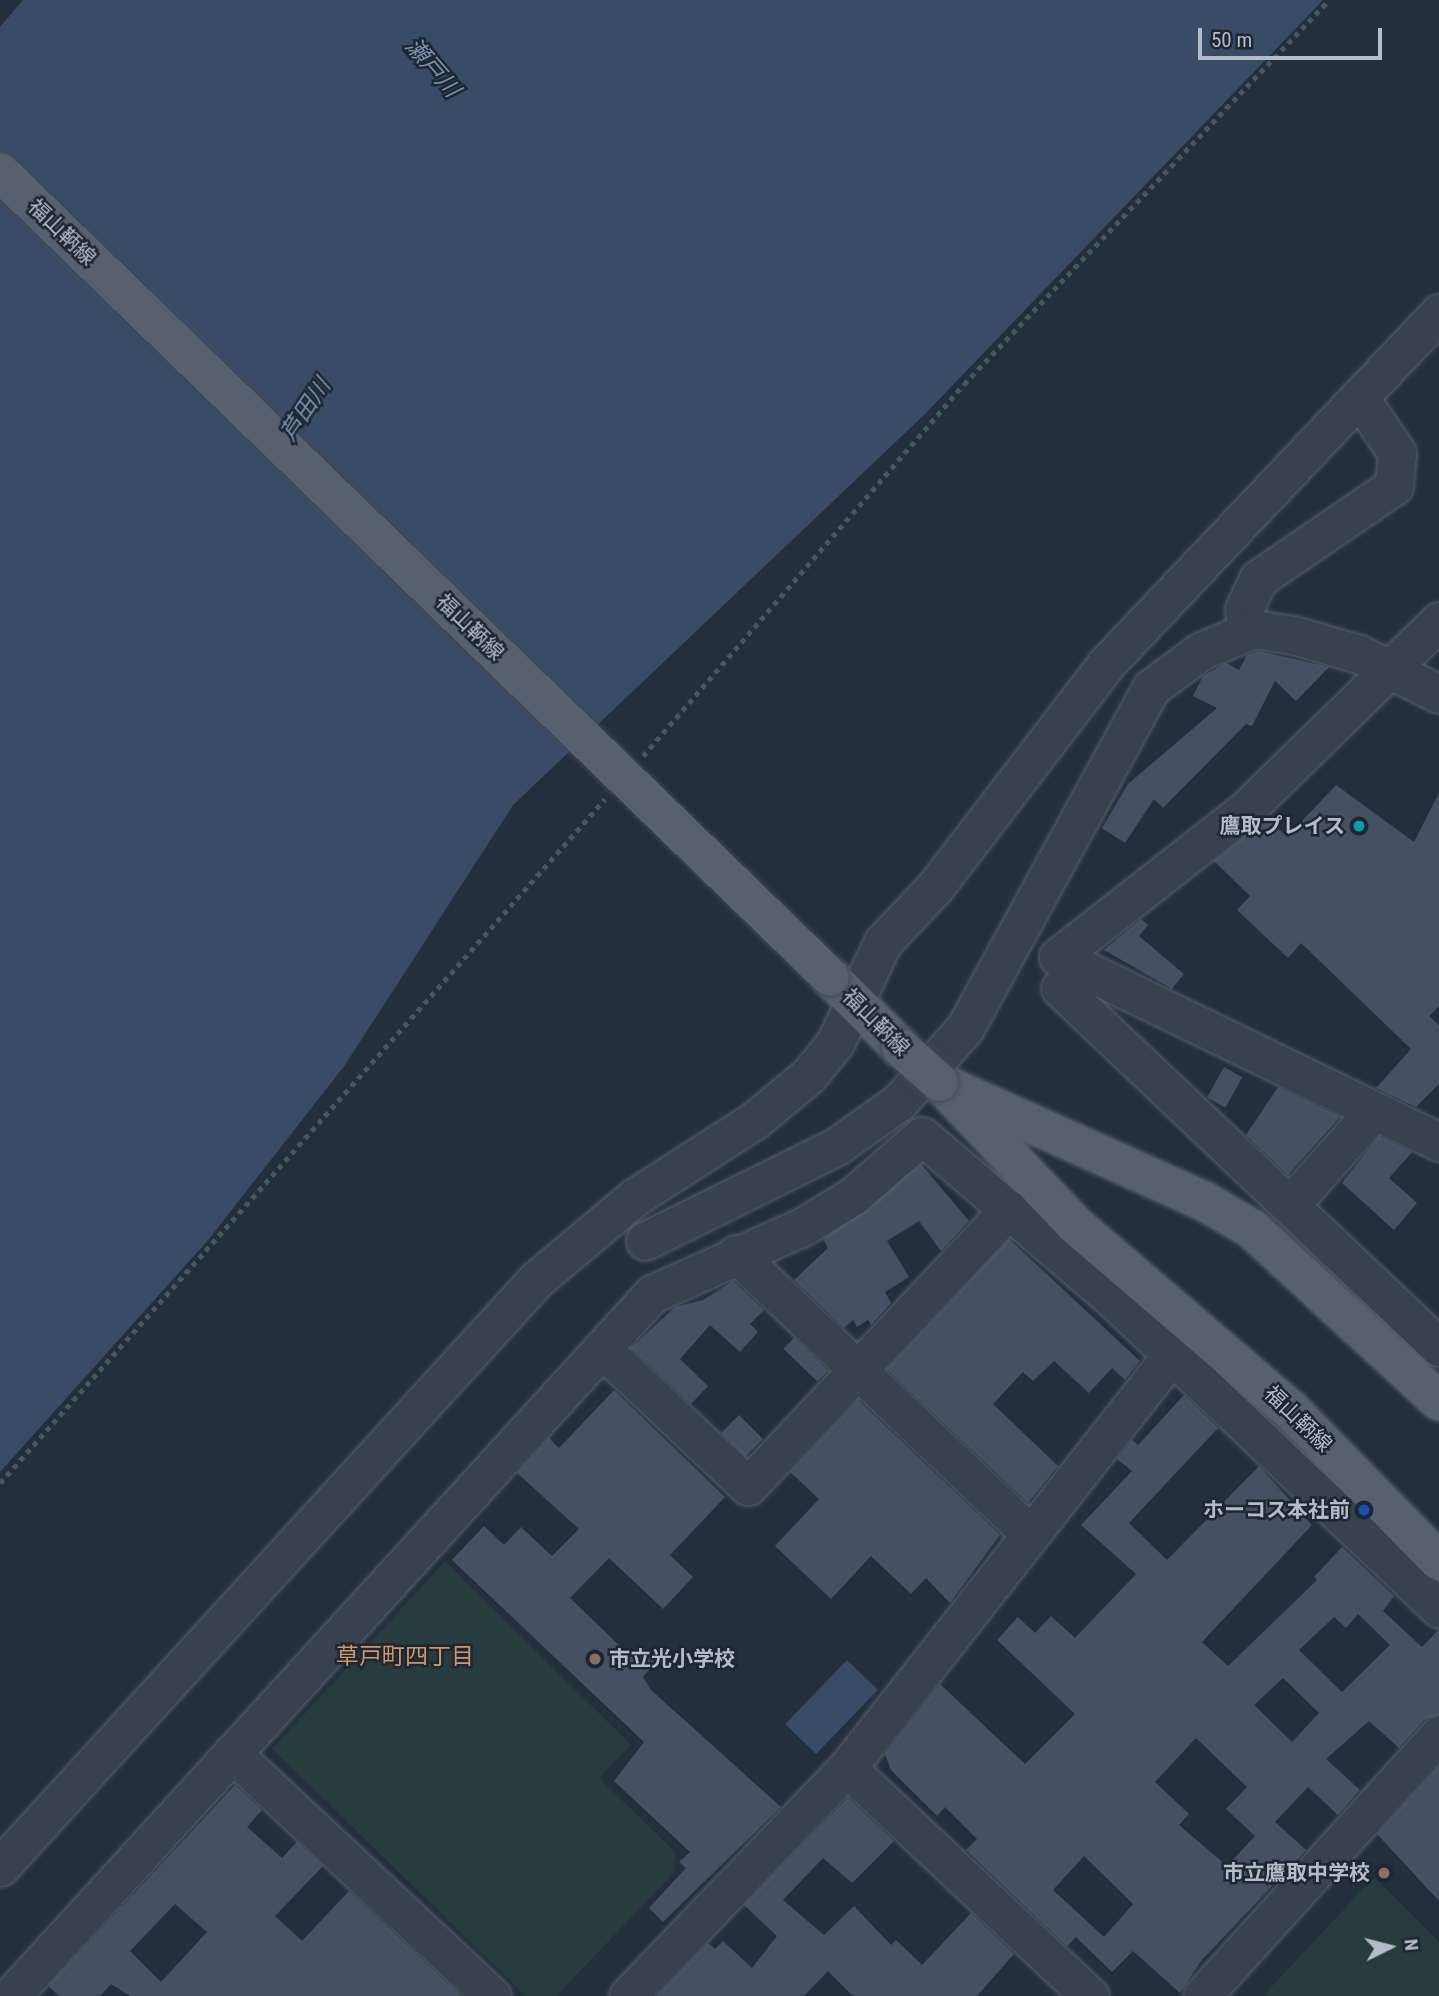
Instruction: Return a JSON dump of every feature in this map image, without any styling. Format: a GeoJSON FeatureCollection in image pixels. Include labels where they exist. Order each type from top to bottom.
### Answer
{"type":"FeatureCollection","features":[{"type":"Feature","properties":{"kind":"main road","name":"福山鞆線"},"geometry":{"type":"LineString","coordinates":[[0,172],[939,1082],[1066,1216],[1290,1409],[1439,1560]]}},
{"type":"Feature","properties":{"kind":"main road","name":"福山鞆線"},"geometry":{"type":"LineString","coordinates":[[939,1082],[1154,1178],[1251,1229],[1439,1401]]}},
{"type":"Feature","properties":{"kind":"street"},"geometry":{"type":"LineString","coordinates":[[0,1867],[536,1280],[635,1197],[755,1120],[809,1074],[857,1004],[883,942],[934,887],[1106,664],[1439,313]]}},
{"type":"Feature","properties":{"kind":"street"},"geometry":{"type":"LineString","coordinates":[[1246,631],[1244,609],[1258,579],[1306,543],[1368,510],[1394,486],[1393,444],[1359,397]]}},
{"type":"Feature","properties":{"kind":"street"},"geometry":{"type":"LineString","coordinates":[[1439,621],[1376,664],[1244,811],[1058,957],[1439,1142]]}},
{"type":"Feature","properties":{"kind":"street"},"geometry":{"type":"LineString","coordinates":[[645,1241],[837,1146],[899,1102],[965,1028],[1096,792],[1120,736],[1150,688],[1200,651],[1246,631],[1293,635],[1376,664],[1439,694]]}},
{"type":"Feature","properties":{"kind":"street"},"geometry":{"type":"LineString","coordinates":[[1059,988],[1291,1204],[1439,1347]]}},
{"type":"Feature","properties":{"kind":"street"},"geometry":{"type":"LineString","coordinates":[[1291,1204],[1374,1111]]}},
{"type":"Feature","properties":{"kind":"street"},"geometry":{"type":"LineString","coordinates":[[11,1996],[652,1294],[736,1254],[804,1226],[853,1196],[922,1136],[1009,1209],[1171,1356],[1439,1609]]}},
{"type":"Feature","properties":{"kind":"street"},"geometry":{"type":"LineString","coordinates":[[602,1349],[748,1486],[1009,1209]]}},
{"type":"Feature","properties":{"kind":"street"},"geometry":{"type":"LineString","coordinates":[[736,1254],[1030,1533]]}},
{"type":"Feature","properties":{"kind":"street"},"geometry":{"type":"LineString","coordinates":[[1361,1329],[1391,1301]]}},
{"type":"Feature","properties":{"kind":"street"},"geometry":{"type":"LineString","coordinates":[[628,1996],[847,1768],[1171,1356]]}},
{"type":"Feature","properties":{"kind":"street"},"geometry":{"type":"LineString","coordinates":[[1202,1996],[1439,1735]]}},
{"type":"Feature","properties":{"kind":"street"},"geometry":{"type":"LineString","coordinates":[[232,1753],[492,1996]]}},
{"type":"Feature","properties":{"kind":"street"},"geometry":{"type":"LineString","coordinates":[[847,1768],[1090,1996]]}},
{"type":"Feature","properties":{"kind":"path"},"geometry":{"type":"LineString","coordinates":[[639,760],[964,384],[1329,0]]}},
{"type":"Feature","properties":{"kind":"path"},"geometry":{"type":"LineString","coordinates":[[0,1483],[612,791]]}},
{"type":"Feature","properties":{"kind":"green space"},"geometry":{"type":"Polygon","coordinates":[[[445,1561],[631,1745],[599,1778],[675,1852],[674,1873],[556,1996],[526,1996],[272,1749],[445,1561]]]}},
{"type":"Feature","properties":{"kind":"green space"},"geometry":{"type":"Polygon","coordinates":[[[1374,1877],[1439,1942],[1439,1996],[1263,1996],[1374,1877]]]}},
{"type":"Feature","properties":{"kind":"water"},"geometry":{"type":"Polygon","coordinates":[[[23,0],[1323,0],[924,415],[513,805],[345,1065],[209,1239],[0,1472],[0,27],[23,0]]]}},
{"type":"Feature","properties":{"kind":"water"},"geometry":{"type":"Polygon","coordinates":[[[847,1660],[878,1690],[816,1754],[785,1724],[847,1660]]]}},
{"type":"Feature","properties":{"kind":"building"},"geometry":{"type":"Polygon","coordinates":[[[1259,651],[1329,667],[1296,701],[1275,681],[1252,726],[1246,724],[1163,808],[1154,799],[1125,843],[1102,828],[1128,784],[1217,708],[1193,696],[1203,676],[1226,663],[1239,670],[1247,655],[1259,651]]]}},
{"type":"Feature","properties":{"kind":"building"},"geometry":{"type":"Polygon","coordinates":[[[1336,785],[1414,842],[1439,793],[1439,1006],[1429,1016],[1439,1025],[1439,1084],[1416,1107],[1376,1088],[1411,1049],[1301,943],[1288,958],[1237,910],[1250,896],[1214,861],[1267,818],[1287,837],[1336,785]]]}},
{"type":"Feature","properties":{"kind":"building"},"geometry":{"type":"Polygon","coordinates":[[[1141,919],[1148,925],[1139,936],[1184,974],[1172,989],[1104,950],[1141,919]]]}},
{"type":"Feature","properties":{"kind":"building"},"geometry":{"type":"Polygon","coordinates":[[[1224,1067],[1242,1077],[1225,1108],[1207,1098],[1224,1067]]]}},
{"type":"Feature","properties":{"kind":"building"},"geometry":{"type":"Polygon","coordinates":[[[1278,1087],[1340,1117],[1288,1175],[1246,1135],[1278,1087]]]}},
{"type":"Feature","properties":{"kind":"building"},"geometry":{"type":"Polygon","coordinates":[[[1379,1136],[1412,1152],[1389,1178],[1417,1203],[1394,1230],[1342,1183],[1379,1136]]]}},
{"type":"Feature","properties":{"kind":"building"},"geometry":{"type":"Polygon","coordinates":[[[921,1164],[969,1221],[941,1251],[919,1221],[887,1241],[909,1277],[885,1292],[891,1303],[871,1325],[868,1320],[857,1327],[853,1320],[844,1328],[794,1280],[828,1248],[823,1239],[921,1164]]]}},
{"type":"Feature","properties":{"kind":"building"},"geometry":{"type":"Polygon","coordinates":[[[1009,1239],[1140,1361],[1125,1380],[1112,1368],[1089,1393],[1054,1361],[1033,1381],[1023,1372],[993,1404],[1058,1466],[1028,1503],[887,1369],[1009,1239]]]}},
{"type":"Feature","properties":{"kind":"building"},"geometry":{"type":"Polygon","coordinates":[[[733,1281],[764,1310],[750,1324],[758,1332],[740,1352],[710,1325],[680,1359],[708,1386],[691,1404],[631,1348],[675,1307],[703,1300],[733,1281]]]}},
{"type":"Feature","properties":{"kind":"building"},"geometry":{"type":"Polygon","coordinates":[[[794,1338],[828,1371],[817,1381],[784,1349],[794,1338]]]}},
{"type":"Feature","properties":{"kind":"building"},"geometry":{"type":"Polygon","coordinates":[[[614,1390],[725,1497],[670,1555],[693,1577],[663,1609],[609,1558],[570,1598],[630,1656],[639,1646],[656,1662],[643,1677],[651,1690],[781,1807],[663,1922],[649,1908],[686,1868],[679,1862],[690,1852],[614,1781],[644,1742],[452,1560],[484,1526],[504,1545],[521,1527],[552,1556],[579,1529],[517,1473],[549,1438],[559,1448],[614,1390]]]}},
{"type":"Feature","properties":{"kind":"building"},"geometry":{"type":"Polygon","coordinates":[[[1184,1395],[1218,1428],[1129,1523],[1167,1560],[1259,1466],[1312,1525],[1202,1642],[1228,1666],[1317,1580],[1314,1577],[1342,1547],[1394,1596],[1383,1611],[1422,1647],[1439,1629],[1439,1715],[1424,1720],[1399,1748],[1369,1721],[1326,1759],[1360,1790],[1338,1815],[1308,1787],[1275,1822],[1306,1850],[1201,1961],[1180,1993],[1133,1951],[1112,1972],[1076,1937],[1067,1946],[966,1850],[977,1839],[945,1807],[937,1816],[891,1770],[885,1754],[940,1684],[1025,1764],[1075,1714],[997,1640],[1018,1617],[1035,1633],[1051,1616],[1075,1638],[1136,1574],[1081,1525],[1132,1471],[1117,1459],[1132,1440],[1138,1445],[1184,1395]],[[1358,1614],[1346,1628],[1334,1617],[1299,1650],[1342,1692],[1390,1645],[1358,1614]],[[1283,1678],[1254,1705],[1292,1742],[1319,1713],[1283,1678]],[[1196,1738],[1155,1782],[1189,1814],[1179,1825],[1227,1866],[1255,1836],[1226,1809],[1247,1787],[1196,1738]],[[1084,1856],[1053,1890],[1104,1937],[1133,1904],[1084,1856]]]}},
{"type":"Feature","properties":{"kind":"building"},"geometry":{"type":"Polygon","coordinates":[[[858,1400],[1000,1535],[950,1603],[926,1578],[911,1594],[871,1556],[831,1599],[775,1546],[819,1499],[790,1472],[858,1400]]]}},
{"type":"Feature","properties":{"kind":"building"},"geometry":{"type":"Polygon","coordinates":[[[739,1415],[763,1439],[745,1457],[721,1433],[739,1415]]]}},
{"type":"Feature","properties":{"kind":"building"},"geometry":{"type":"Polygon","coordinates":[[[1439,1766],[1439,1901],[1377,1834],[1439,1766]]]}},
{"type":"Feature","properties":{"kind":"building"},"geometry":{"type":"Polygon","coordinates":[[[235,1785],[262,1810],[247,1827],[282,1858],[297,1842],[323,1866],[275,1916],[302,1941],[349,1891],[461,1996],[130,1996],[111,1984],[100,1996],[59,1996],[48,1986],[235,1785]],[[175,1904],[130,1951],[161,1982],[207,1932],[175,1904]]]}},
{"type":"Feature","properties":{"kind":"building"},"geometry":{"type":"Polygon","coordinates":[[[848,1798],[894,1841],[852,1883],[823,1858],[783,1900],[824,1935],[854,1906],[891,1945],[896,1940],[922,1965],[971,1913],[1014,1954],[977,1996],[853,1996],[828,1971],[804,1996],[657,1996],[708,1943],[715,1949],[723,1941],[752,1968],[777,1936],[744,1905],[848,1798]]]}},
{"type":"Feature","properties":{"kind":"place","name":"鷹取プレイス"},"geometry":{"type":"Point","coordinates":[1359,826]}},
{"type":"Feature","properties":{"kind":"place","name":"ホーコス本社前"},"geometry":{"type":"Point","coordinates":[1364,1510]}},
{"type":"Feature","properties":{"kind":"place","name":"市立光小学校"},"geometry":{"type":"Point","coordinates":[595,1659]}},
{"type":"Feature","properties":{"kind":"place","name":"市立鷹取中学校"},"geometry":{"type":"Point","coordinates":[1384,1873]}},
{"type":"Feature","properties":{"kind":"district","name":"草戸町四丁目"},"geometry":{"type":"Point","coordinates":[405,1657]}},
{"type":"Feature","properties":{"kind":"water label","name":"瀬戸川"},"geometry":{"type":"Point","coordinates":[432,68]}},
{"type":"Feature","properties":{"kind":"water label","name":"芦田川"},"geometry":{"type":"Point","coordinates":[306,410]}}]}
